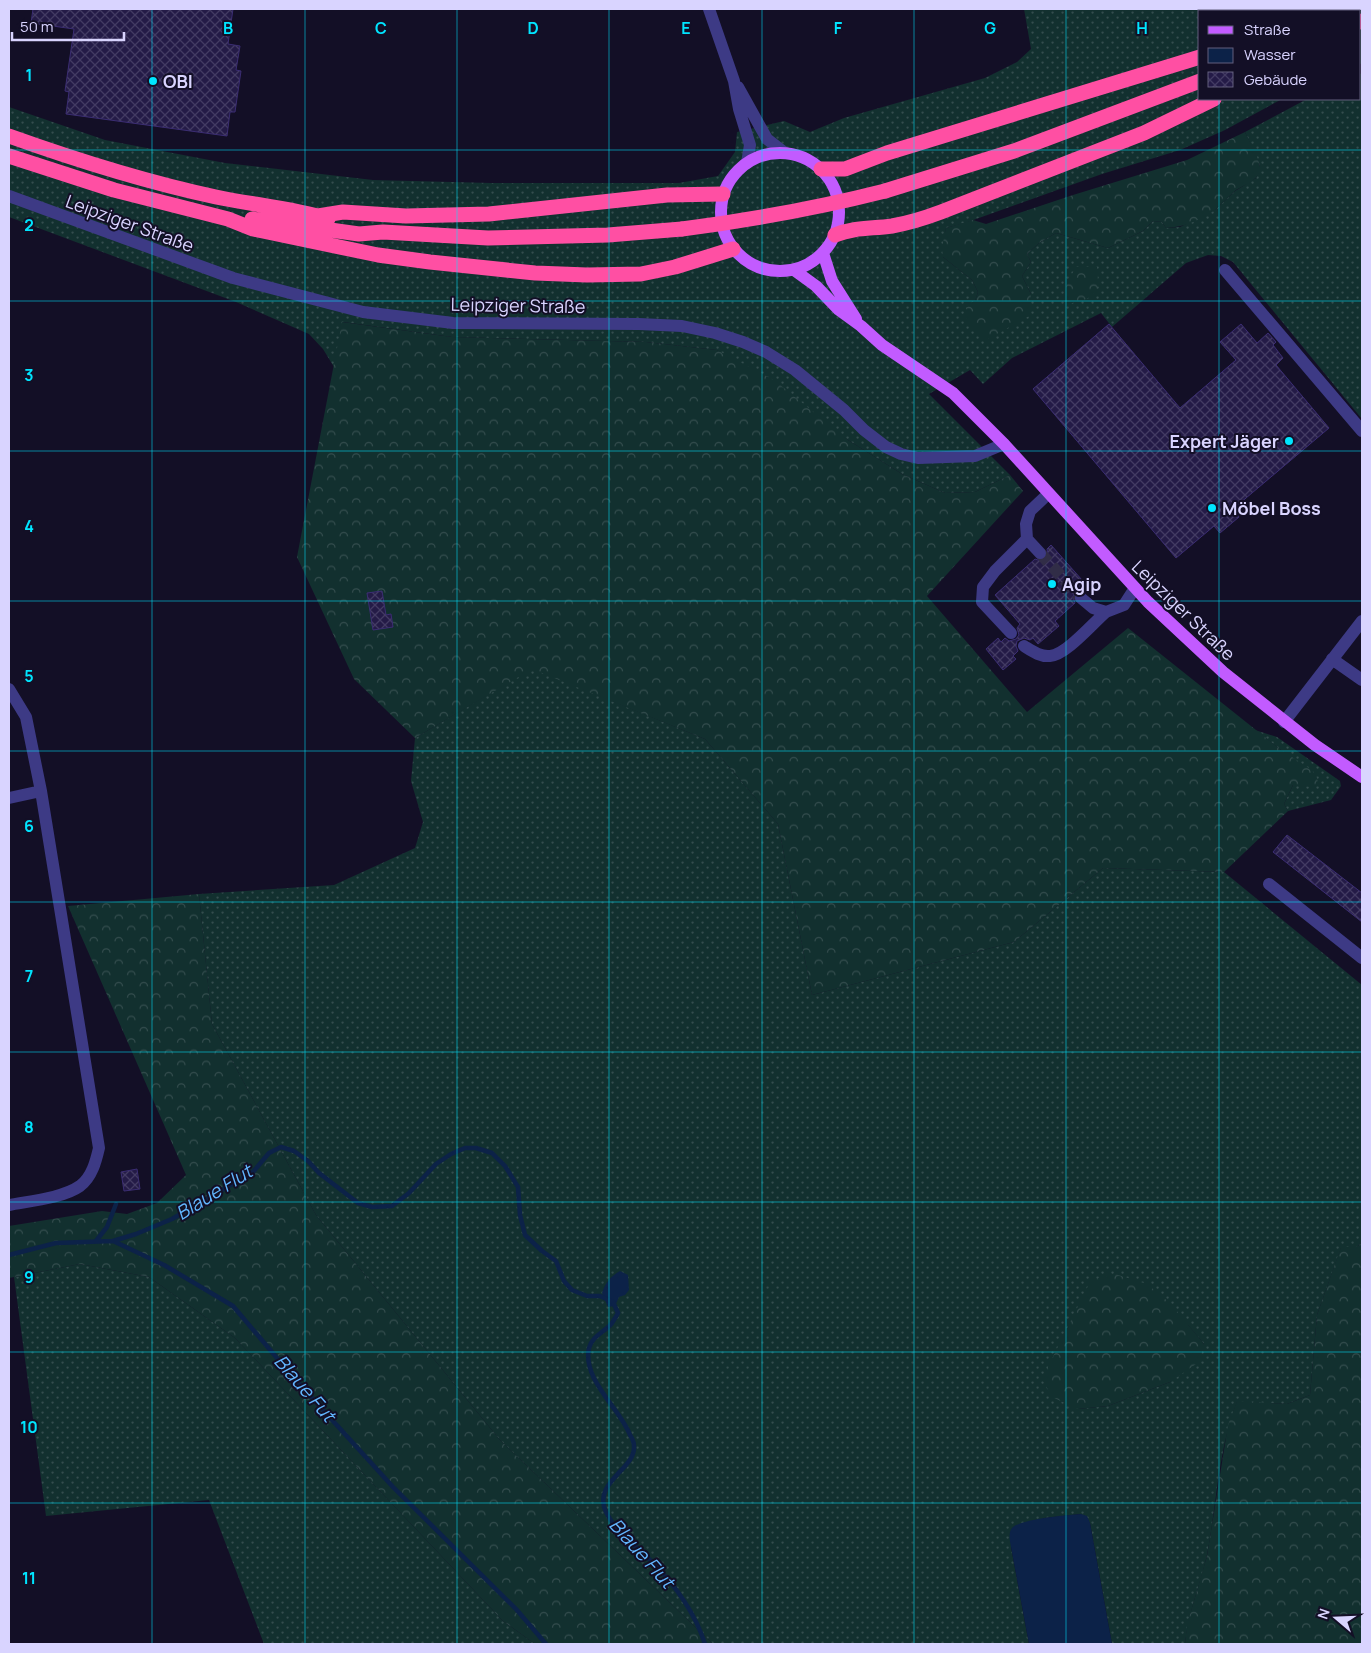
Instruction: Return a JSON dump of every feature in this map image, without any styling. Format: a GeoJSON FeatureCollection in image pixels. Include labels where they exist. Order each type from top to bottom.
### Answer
{"type":"FeatureCollection","features":[{"type":"Feature","properties":{"kind":"highway"},"geometry":{"type":"LineString","coordinates":[[821,169],[844,170],[887,153],[1198,58]]}},
{"type":"Feature","properties":{"kind":"highway"},"geometry":{"type":"LineString","coordinates":[[228,219],[250,219],[359,234],[383,232],[488,238],[608,235],[682,229],[735,222],[792,212],[885,191],[1014,151],[1198,81]]}},
{"type":"Feature","properties":{"kind":"highway"},"geometry":{"type":"LineString","coordinates":[[835,235],[849,229],[891,226],[916,221],[1144,132],[1212,100]]}},
{"type":"Feature","properties":{"kind":"highway"},"geometry":{"type":"LineString","coordinates":[[9,136],[109,169],[214,197],[318,216],[383,232]]}},
{"type":"Feature","properties":{"kind":"highway"},"geometry":{"type":"LineString","coordinates":[[9,156],[114,190],[228,219],[253,229],[378,255],[440,263],[535,273],[587,275],[641,274],[675,267],[733,249]]}},
{"type":"Feature","properties":{"kind":"highway"},"geometry":{"type":"LineString","coordinates":[[318,216],[343,212],[406,216],[489,214],[667,195],[723,194]]}},
{"type":"Feature","properties":{"kind":"main road"},"geometry":{"type":"LineString","coordinates":[[784,153],[804,158],[821,169],[833,187],[839,207],[839,221],[835,235],[824,253],[805,266],[781,272],[767,271],[748,262],[733,249],[726,239],[721,222],[723,194],[732,176],[747,163],[765,154],[784,153]]}},
{"type":"Feature","properties":{"kind":"main road","name":"Leipziger Straße"},"geometry":{"type":"LineString","coordinates":[[824,253],[828,273],[832,281],[861,326]]}},
{"type":"Feature","properties":{"kind":"main road","name":"Leipziger Straße"},"geometry":{"type":"LineString","coordinates":[[794,270],[816,286],[838,310],[861,326],[882,345],[953,393],[1004,444],[1135,588],[1202,654],[1284,722],[1329,756],[1362,777]]}},
{"type":"Feature","properties":{"kind":"street"},"geometry":{"type":"LineString","coordinates":[[709,9],[734,81],[739,109],[750,145],[747,163]]}},
{"type":"Feature","properties":{"kind":"street"},"geometry":{"type":"LineString","coordinates":[[734,81],[767,138],[784,153]]}},
{"type":"Feature","properties":{"kind":"street","name":"Leipziger Straße"},"geometry":{"type":"LineString","coordinates":[[9,196],[233,278],[288,294],[363,312],[453,322],[682,326],[715,333],[766,352],[788,366],[844,410],[878,441],[901,454],[918,458],[975,456],[1004,444]]}},
{"type":"Feature","properties":{"kind":"street"},"geometry":{"type":"LineString","coordinates":[[1225,270],[1362,431]]}},
{"type":"Feature","properties":{"kind":"street"},"geometry":{"type":"LineString","coordinates":[[1040,553],[1027,539],[1026,524],[1030,511],[1048,494]]}},
{"type":"Feature","properties":{"kind":"street"},"geometry":{"type":"LineString","coordinates":[[1011,633],[982,602],[984,587],[996,571],[1027,539]]}},
{"type":"Feature","properties":{"kind":"street"},"geometry":{"type":"LineString","coordinates":[[1024,646],[1038,654],[1050,656],[1072,645],[1106,612],[1124,605],[1135,588]]}},
{"type":"Feature","properties":{"kind":"street"},"geometry":{"type":"LineString","coordinates":[[1081,598],[1092,608],[1106,612]]}},
{"type":"Feature","properties":{"kind":"street"},"geometry":{"type":"LineString","coordinates":[[1284,722],[1362,620]]}},
{"type":"Feature","properties":{"kind":"street"},"geometry":{"type":"LineString","coordinates":[[1332,659],[1362,680]]}},
{"type":"Feature","properties":{"kind":"street"},"geometry":{"type":"LineString","coordinates":[[9,689],[26,717],[41,791],[99,1148],[96,1162],[81,1185],[54,1196],[9,1206]]}},
{"type":"Feature","properties":{"kind":"street"},"geometry":{"type":"LineString","coordinates":[[9,798],[41,791]]}},
{"type":"Feature","properties":{"kind":"street"},"geometry":{"type":"LineString","coordinates":[[1269,884],[1362,958]]}},
{"type":"Feature","properties":{"kind":"green space"},"geometry":{"type":"Polygon","coordinates":[[[1024,9],[1362,9],[1361,64],[1361,10],[1198,10],[1198,100],[1280,100],[1225,130],[1180,150],[1102,174],[946,228],[943,257],[972,280],[978,292],[975,301],[1031,294],[1022,276],[1031,262],[1027,254],[1039,243],[1056,233],[1108,248],[1143,231],[1153,221],[1162,222],[1166,228],[1180,227],[1216,209],[1235,191],[1256,178],[1259,172],[1260,165],[1245,132],[1305,100],[1361,100],[1362,73],[1362,419],[1233,262],[1221,256],[1208,255],[1186,263],[1112,327],[1101,313],[1012,358],[983,384],[970,370],[929,394],[1010,475],[975,492],[945,493],[902,474],[848,440],[717,350],[646,342],[452,337],[343,322],[334,367],[323,349],[309,334],[236,302],[9,217],[9,107],[105,140],[225,163],[373,180],[491,183],[679,183],[718,176],[735,152],[737,132],[784,121],[810,132],[844,118],[985,78],[1017,62],[1031,49],[1024,9]]]}},
{"type":"Feature","properties":{"kind":"green space"},"geometry":{"type":"Polygon","coordinates":[[[1245,132],[1257,157],[1260,171],[1253,180],[1236,190],[1216,209],[1199,220],[1180,226],[1166,228],[1162,222],[1153,221],[1143,231],[1108,248],[1056,233],[1039,243],[1027,254],[1031,262],[1022,276],[1031,294],[1029,316],[986,340],[976,335],[966,318],[966,304],[975,301],[978,292],[972,280],[943,257],[942,248],[946,228],[973,220],[986,224],[1187,160],[1245,132]]]}},
{"type":"Feature","properties":{"kind":"green space"},"geometry":{"type":"Polygon","coordinates":[[[1076,267],[1097,267],[1098,283],[1094,294],[1090,297],[1068,304],[1066,289],[1076,267]]]}},
{"type":"Feature","properties":{"kind":"green space"},"geometry":{"type":"Polygon","coordinates":[[[342,322],[452,337],[646,342],[717,350],[774,380],[848,440],[902,474],[945,493],[975,492],[1010,475],[1023,491],[927,596],[1027,712],[1128,628],[1281,750],[1312,770],[1318,783],[1314,787],[1293,785],[1284,804],[1288,811],[1224,872],[1103,868],[1014,942],[812,995],[778,824],[705,739],[532,669],[415,738],[354,679],[297,557],[342,322]]]}},
{"type":"Feature","properties":{"kind":"green space"},"geometry":{"type":"Polygon","coordinates":[[[532,668],[705,739],[778,824],[812,995],[1014,942],[1103,868],[1224,872],[1362,985],[1362,1242],[1357,1247],[1341,1248],[1317,1315],[1310,1395],[1287,1404],[1237,1402],[1226,1439],[1207,1555],[1191,1610],[1185,1644],[1112,1644],[1090,1523],[1081,1514],[1044,1518],[1011,1547],[1029,1644],[713,1644],[500,1440],[316,1215],[212,1024],[199,894],[334,885],[415,848],[423,822],[411,781],[415,738],[532,668]],[[1188,1325],[1078,1409],[1108,1406],[1170,1382],[1204,1344],[1188,1325]]]}},
{"type":"Feature","properties":{"kind":"green space"},"geometry":{"type":"Polygon","coordinates":[[[1255,730],[1277,737],[1340,781],[1341,786],[1331,800],[1288,811],[1284,804],[1293,785],[1281,750],[1255,730]]]}},
{"type":"Feature","properties":{"kind":"green space"},"geometry":{"type":"Polygon","coordinates":[[[199,894],[212,1024],[316,1215],[500,1440],[713,1644],[535,1644],[503,1621],[235,1338],[149,1277],[80,1264],[9,1278],[9,1226],[102,1211],[127,1214],[157,1203],[186,1175],[68,906],[199,894]]]}},
{"type":"Feature","properties":{"kind":"green space"},"geometry":{"type":"Polygon","coordinates":[[[1362,1242],[1362,1644],[1185,1644],[1187,1625],[1207,1556],[1228,1425],[1237,1401],[1287,1404],[1310,1395],[1317,1315],[1341,1247],[1357,1247],[1362,1242]]]}},
{"type":"Feature","properties":{"kind":"green space"},"geometry":{"type":"Polygon","coordinates":[[[80,1264],[149,1277],[235,1338],[503,1621],[535,1644],[264,1644],[209,1500],[46,1516],[14,1277],[80,1264]]]}},
{"type":"Feature","properties":{"kind":"green space"},"geometry":{"type":"Polygon","coordinates":[[[1115,1274],[1147,1284],[1171,1304],[1204,1344],[1199,1362],[1170,1382],[1108,1406],[1078,1409],[1052,1397],[1042,1379],[1091,1280],[1115,1274]]]}},
{"type":"Feature","properties":{"kind":"water"},"geometry":{"type":"Polygon","coordinates":[[[620,1271],[628,1275],[629,1290],[625,1295],[619,1297],[615,1306],[608,1307],[602,1293],[609,1280],[620,1271]]]}},
{"type":"Feature","properties":{"kind":"water"},"geometry":{"type":"Polygon","coordinates":[[[1081,1514],[1087,1516],[1090,1523],[1112,1644],[1029,1644],[1010,1542],[1011,1530],[1024,1522],[1081,1514]]]}},
{"type":"Feature","properties":{"kind":"building","name":"OBI"},"geometry":{"type":"Polygon","coordinates":[[[33,9],[233,9],[228,44],[240,46],[236,70],[241,71],[235,112],[230,112],[227,136],[66,114],[69,92],[65,91],[74,29],[31,23],[33,9]]]}},
{"type":"Feature","properties":{"kind":"building"},"geometry":{"type":"Polygon","coordinates":[[[1109,324],[1180,408],[1236,360],[1220,342],[1241,324],[1257,343],[1268,333],[1276,342],[1273,345],[1283,358],[1276,365],[1329,428],[1233,509],[1239,517],[1220,533],[1214,526],[1176,558],[1033,389],[1109,324]]]}},
{"type":"Feature","properties":{"kind":"building"},"geometry":{"type":"Polygon","coordinates":[[[1051,545],[1090,589],[1087,592],[1082,590],[1075,592],[1073,597],[1075,603],[1055,621],[1059,626],[1038,644],[1033,638],[1030,640],[1024,638],[1017,641],[1018,651],[1013,656],[1016,659],[1003,670],[986,649],[998,638],[1001,642],[1005,638],[1009,641],[1016,639],[1019,635],[1017,628],[1020,624],[995,595],[1035,559],[1041,561],[1045,559],[1048,555],[1047,549],[1051,545]]]}},
{"type":"Feature","properties":{"kind":"building"},"geometry":{"type":"Polygon","coordinates":[[[382,591],[386,615],[391,614],[393,627],[373,630],[367,593],[382,591]]]}},
{"type":"Feature","properties":{"kind":"building"},"geometry":{"type":"Polygon","coordinates":[[[1287,835],[1362,893],[1362,922],[1273,852],[1287,835]]]}},
{"type":"Feature","properties":{"kind":"building"},"geometry":{"type":"Polygon","coordinates":[[[137,1169],[140,1189],[124,1191],[121,1172],[137,1169]]]}},
{"type":"Feature","properties":{"kind":"waterway","name":"Blaue Flut"},"geometry":{"type":"LineString","coordinates":[[113,1241],[172,1219],[253,1172],[269,1153],[281,1147],[294,1151],[308,1161],[319,1173],[358,1203],[372,1207],[392,1206],[409,1193],[436,1164],[451,1154],[465,1148],[476,1148],[492,1153],[505,1166],[518,1187],[520,1215],[525,1235],[556,1261],[564,1281],[572,1290],[587,1296],[600,1296],[613,1302],[618,1313],[612,1323],[593,1340],[589,1348],[588,1360],[596,1382],[625,1425],[634,1445],[633,1454],[609,1484],[603,1501],[606,1512],[615,1526],[669,1580],[690,1610],[705,1644]]}},
{"type":"Feature","properties":{"kind":"waterway"},"geometry":{"type":"LineString","coordinates":[[96,1241],[107,1227],[116,1204]]}},
{"type":"Feature","properties":{"kind":"waterway","name":"Blaue Fut"},"geometry":{"type":"LineString","coordinates":[[9,1255],[56,1243],[113,1241],[164,1265],[233,1306],[293,1377],[393,1487],[516,1609],[546,1644]]}},
{"type":"Feature","properties":{"kind":"tunnel"},"geometry":{"type":"LineString","coordinates":[[1040,553],[1081,598]]}},
{"type":"Feature","properties":{"kind":"place","name":"OBI"},"geometry":{"type":"Point","coordinates":[153,81]}},
{"type":"Feature","properties":{"kind":"place","name":"Expert Jäger"},"geometry":{"type":"Point","coordinates":[1289,441]}},
{"type":"Feature","properties":{"kind":"place","name":"Möbel Boss"},"geometry":{"type":"Point","coordinates":[1212,508]}},
{"type":"Feature","properties":{"kind":"place","name":"Agip"},"geometry":{"type":"Point","coordinates":[1052,584]}}]}
